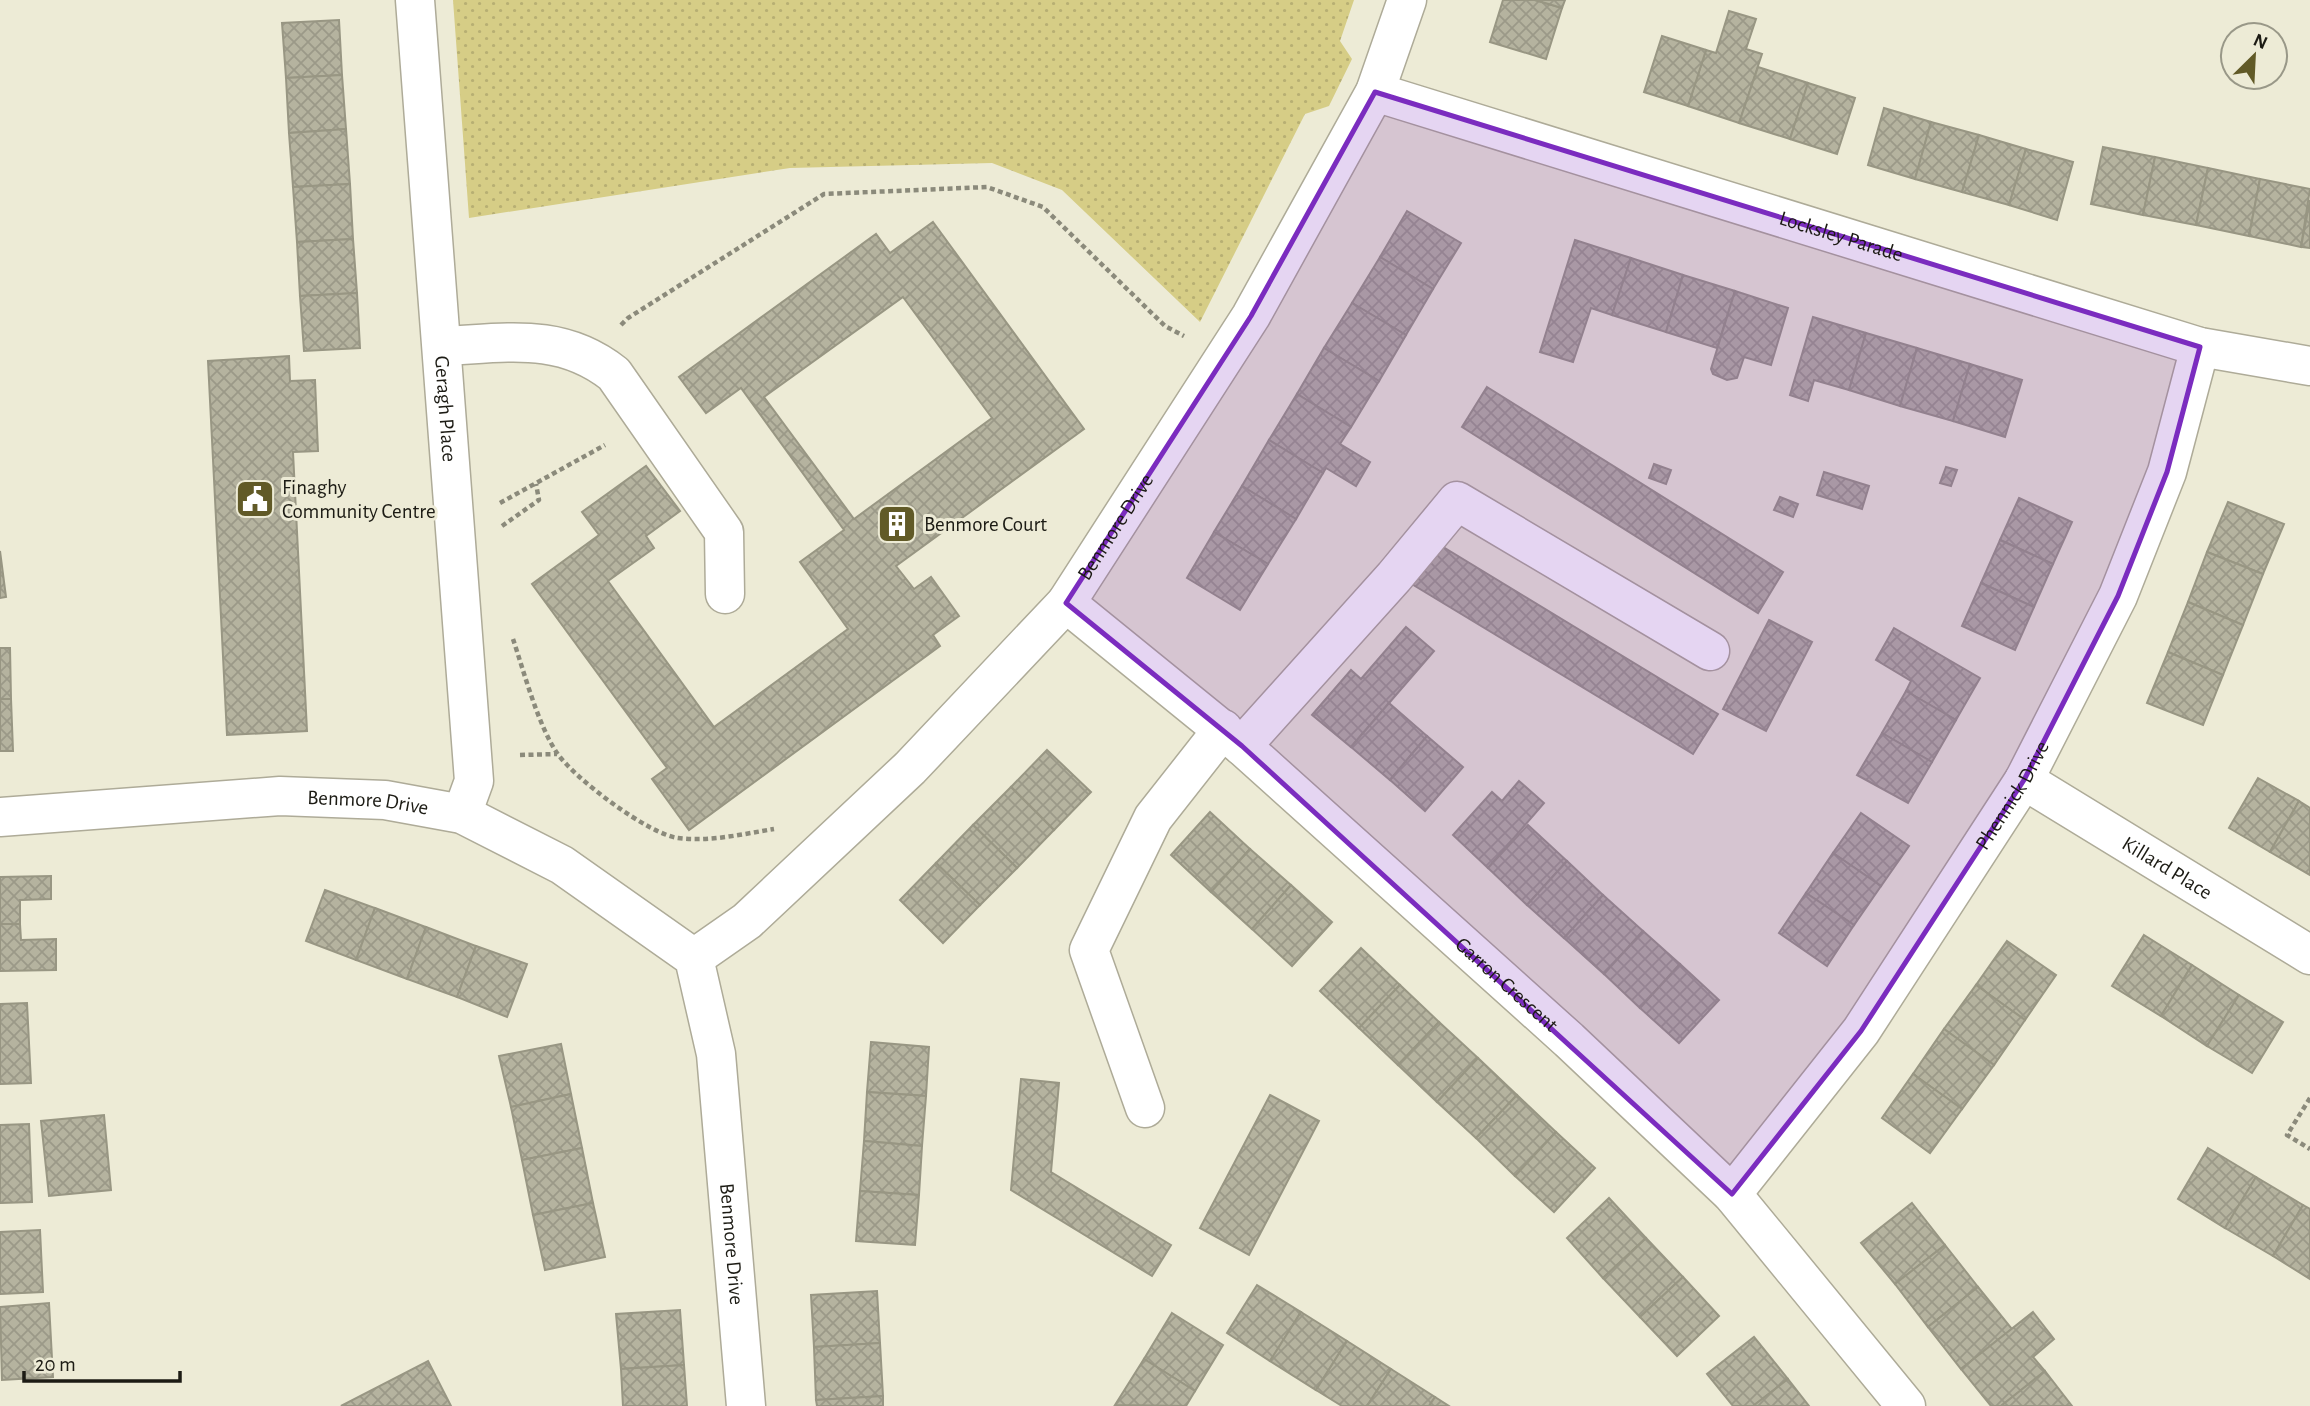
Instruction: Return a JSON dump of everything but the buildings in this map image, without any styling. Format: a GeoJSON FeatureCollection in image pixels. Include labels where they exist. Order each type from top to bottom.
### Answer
{"type":"FeatureCollection","features":[{"type":"Feature","properties":{"kind":"street","name":"Geragh Place"},"geometry":{"type":"LineString","coordinates":[[415,0],[474,781],[462,814]]}},
{"type":"Feature","properties":{"kind":"street","name":"Benmore Drive"},"geometry":{"type":"LineString","coordinates":[[694,958],[747,921],[910,768],[1066,603],[1251,316],[1375,92],[1407,0]]}},
{"type":"Feature","properties":{"kind":"street","name":"Locksley Parade"},"geometry":{"type":"LineString","coordinates":[[1375,92],[2200,347],[2310,366]]}},
{"type":"Feature","properties":{"kind":"street"},"geometry":{"type":"LineString","coordinates":[[443,346],[519,342],[567,348],[592,357],[614,374],[724,532],[725,594]]}},
{"type":"Feature","properties":{"kind":"street","name":"Phennick Drive"},"geometry":{"type":"LineString","coordinates":[[1732,1194],[1861,1031],[2024,780],[2118,596],[2167,472],[2200,347]]}},
{"type":"Feature","properties":{"kind":"street"},"geometry":{"type":"LineString","coordinates":[[1145,1108],[1089,950],[1153,818],[1394,577],[1457,500],[1710,650]]}},
{"type":"Feature","properties":{"kind":"street","name":"Garron Crescent"},"geometry":{"type":"LineString","coordinates":[[1066,603],[1233,738],[1569,1040],[1732,1194],[1906,1406]]}},
{"type":"Feature","properties":{"kind":"street","name":"Killard Place"},"geometry":{"type":"LineString","coordinates":[[2024,780],[2310,955]]}},
{"type":"Feature","properties":{"kind":"street","name":"Benmore Drive"},"geometry":{"type":"LineString","coordinates":[[0,817],[280,796],[384,800],[462,814],[562,864],[694,958],[716,1054],[746,1406]]}},
{"type":"Feature","properties":{"kind":"path"},"geometry":{"type":"LineString","coordinates":[[592,357],[628,318],[824,194],[987,187],[1043,207],[1165,326],[1225,356]]}},
{"type":"Feature","properties":{"kind":"path"},"geometry":{"type":"LineString","coordinates":[[456,527],[648,421]]}},
{"type":"Feature","properties":{"kind":"path"},"geometry":{"type":"LineString","coordinates":[[503,538],[502,524],[539,500],[536,484]]}},
{"type":"Feature","properties":{"kind":"path"},"geometry":{"type":"LineString","coordinates":[[511,633],[534,702],[557,754],[606,798],[654,831],[678,838],[718,838],[792,826],[841,833]]}},
{"type":"Feature","properties":{"kind":"path"},"geometry":{"type":"LineString","coordinates":[[2310,1098],[2287,1135],[2310,1149]]}},
{"type":"Feature","properties":{"kind":"highlighted area"},"geometry":{"type":"Polygon","coordinates":[[[1375,92],[2200,347],[2167,472],[2118,596],[2024,780],[1861,1031],[1732,1194],[1242,746],[1066,603],[1251,316],[1375,92]]]}},
{"type":"Feature","properties":{"kind":"shaded area"},"geometry":{"type":"Polygon","coordinates":[[[453,0],[1354,0],[1340,41],[1352,59],[1329,106],[1305,114],[1200,322],[1062,190],[992,163],[790,168],[469,218],[453,0]]]}},
{"type":"Feature","properties":{"kind":"place","name":"Finaghy Community Centre"},"geometry":{"type":"Point","coordinates":[255,499]}},
{"type":"Feature","properties":{"kind":"place","name":"Benmore Court"},"geometry":{"type":"Point","coordinates":[897,524]}}]}
